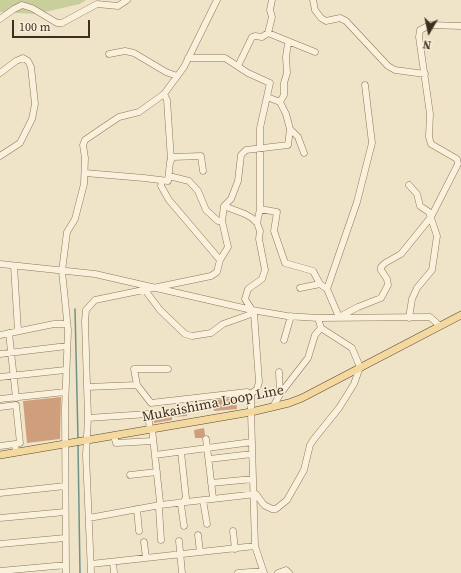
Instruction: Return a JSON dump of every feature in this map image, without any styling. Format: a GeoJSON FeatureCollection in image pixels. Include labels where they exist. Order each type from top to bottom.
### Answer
{"type":"FeatureCollection","features":[{"type":"Feature","properties":{"kind":"main road","name":"Mukaishima Loop Line"},"geometry":{"type":"LineString","coordinates":[[0,455],[273,407],[302,398],[461,315]]}},
{"type":"Feature","properties":{"kind":"street"},"geometry":{"type":"LineString","coordinates":[[0,19],[22,5],[32,8],[57,23],[62,23],[97,4],[118,6],[127,0]]}},
{"type":"Feature","properties":{"kind":"street"},"geometry":{"type":"LineString","coordinates":[[66,573],[65,486],[67,444],[65,370],[67,324],[62,271],[67,232],[75,219],[85,173],[83,146],[85,140],[119,118],[139,112],[164,94],[184,67],[217,0]]}},
{"type":"Feature","properties":{"kind":"street"},"geometry":{"type":"LineString","coordinates":[[238,66],[252,37],[262,37],[268,33],[272,17],[270,10],[272,0]]}},
{"type":"Feature","properties":{"kind":"street"},"geometry":{"type":"LineString","coordinates":[[313,0],[315,10],[321,18],[326,21],[340,18],[346,21],[388,66],[395,70],[425,74]]}},
{"type":"Feature","properties":{"kind":"street"},"geometry":{"type":"LineString","coordinates":[[338,317],[381,298],[388,285],[387,279],[380,270],[381,267],[401,254],[431,217],[458,164],[457,159],[432,144],[429,137],[430,114],[419,37],[420,30],[430,25],[461,26]]}},
{"type":"Feature","properties":{"kind":"street"},"geometry":{"type":"LineString","coordinates":[[268,33],[288,43],[315,52]]}},
{"type":"Feature","properties":{"kind":"street"},"geometry":{"type":"LineString","coordinates":[[280,102],[284,95],[284,83],[287,74],[288,66],[286,57],[288,43]]}},
{"type":"Feature","properties":{"kind":"street"},"geometry":{"type":"LineString","coordinates":[[110,54],[125,51],[134,53],[166,72],[177,76]]}},
{"type":"Feature","properties":{"kind":"street"},"geometry":{"type":"LineString","coordinates":[[0,73],[16,61],[23,58],[28,60],[31,67],[35,104],[32,119],[20,143],[0,156]]}},
{"type":"Feature","properties":{"kind":"street"},"geometry":{"type":"LineString","coordinates":[[188,58],[225,58],[270,83],[260,128],[260,209],[257,224]]}},
{"type":"Feature","properties":{"kind":"street"},"geometry":{"type":"LineString","coordinates":[[327,289],[357,202],[372,143],[365,85]]}},
{"type":"Feature","properties":{"kind":"street"},"geometry":{"type":"LineString","coordinates":[[85,173],[168,181],[171,160],[167,100],[164,94]]}},
{"type":"Feature","properties":{"kind":"street"},"geometry":{"type":"LineString","coordinates":[[268,97],[280,102],[290,129],[298,137],[304,153]]}},
{"type":"Feature","properties":{"kind":"street"},"geometry":{"type":"LineString","coordinates":[[91,573],[86,441],[88,418],[85,315],[89,305],[95,300],[102,298],[211,276],[217,272],[220,260],[228,246],[222,221],[224,206],[231,199],[238,181],[241,155],[246,150],[288,146],[290,129]]}},
{"type":"Feature","properties":{"kind":"street"},"geometry":{"type":"LineString","coordinates":[[171,160],[173,157],[202,156],[203,171]]}},
{"type":"Feature","properties":{"kind":"street"},"geometry":{"type":"LineString","coordinates":[[169,176],[189,181],[198,191],[206,210],[218,221],[222,221]]}},
{"type":"Feature","properties":{"kind":"street"},"geometry":{"type":"LineString","coordinates":[[162,181],[161,186],[168,200],[220,260]]}},
{"type":"Feature","properties":{"kind":"street"},"geometry":{"type":"LineString","coordinates":[[409,185],[417,194],[420,206],[429,212],[437,236],[432,270],[417,288],[412,299],[409,318]]}},
{"type":"Feature","properties":{"kind":"street"},"geometry":{"type":"LineString","coordinates":[[224,206],[246,214],[257,224],[260,231],[265,270],[262,279],[248,289],[246,293],[246,304],[253,312],[258,382],[257,388],[251,394],[253,494],[255,546],[263,572],[238,573]]}},
{"type":"Feature","properties":{"kind":"street"},"geometry":{"type":"LineString","coordinates":[[260,209],[277,212],[274,231],[285,263],[313,271],[320,284],[327,289],[338,317]]}},
{"type":"Feature","properties":{"kind":"street"},"geometry":{"type":"LineString","coordinates":[[0,264],[95,274],[253,312],[318,318],[430,317],[440,326]]}},
{"type":"Feature","properties":{"kind":"street"},"geometry":{"type":"LineString","coordinates":[[14,266],[18,331]]}},
{"type":"Feature","properties":{"kind":"street"},"geometry":{"type":"LineString","coordinates":[[300,288],[320,284]]}},
{"type":"Feature","properties":{"kind":"street"},"geometry":{"type":"LineString","coordinates":[[145,290],[160,310],[185,334],[192,336],[211,333],[223,324],[253,312]]}},
{"type":"Feature","properties":{"kind":"street"},"geometry":{"type":"LineString","coordinates":[[284,340],[291,316]]}},
{"type":"Feature","properties":{"kind":"street"},"geometry":{"type":"LineString","coordinates":[[89,518],[160,505],[253,494],[256,494],[264,505],[272,509],[276,509],[287,500],[304,470],[310,445],[339,408],[354,384],[360,367],[352,348],[321,328],[318,318]]}},
{"type":"Feature","properties":{"kind":"street"},"geometry":{"type":"LineString","coordinates":[[0,335],[54,324],[67,324]]}},
{"type":"Feature","properties":{"kind":"street"},"geometry":{"type":"LineString","coordinates":[[273,407],[280,394],[308,358],[315,335],[321,328]]}},
{"type":"Feature","properties":{"kind":"street"},"geometry":{"type":"LineString","coordinates":[[9,333],[16,398]]}},
{"type":"Feature","properties":{"kind":"street"},"geometry":{"type":"LineString","coordinates":[[0,354],[67,346]]}},
{"type":"Feature","properties":{"kind":"street"},"geometry":{"type":"LineString","coordinates":[[168,369],[134,369],[137,385],[151,403],[247,392],[251,394]]}},
{"type":"Feature","properties":{"kind":"street"},"geometry":{"type":"LineString","coordinates":[[0,377],[65,370]]}},
{"type":"Feature","properties":{"kind":"street"},"geometry":{"type":"LineString","coordinates":[[279,372],[280,394]]}},
{"type":"Feature","properties":{"kind":"street"},"geometry":{"type":"LineString","coordinates":[[87,387],[137,385]]}},
{"type":"Feature","properties":{"kind":"street"},"geometry":{"type":"LineString","coordinates":[[0,399],[65,392]]}},
{"type":"Feature","properties":{"kind":"street"},"geometry":{"type":"LineString","coordinates":[[0,407],[16,405],[20,443],[0,446]]}},
{"type":"Feature","properties":{"kind":"street"},"geometry":{"type":"LineString","coordinates":[[88,418],[148,414],[157,472],[161,540]]}},
{"type":"Feature","properties":{"kind":"street"},"geometry":{"type":"LineString","coordinates":[[114,436],[116,443],[153,441]]}},
{"type":"Feature","properties":{"kind":"street"},"geometry":{"type":"LineString","coordinates":[[206,439],[213,498]]}},
{"type":"Feature","properties":{"kind":"street"},"geometry":{"type":"LineString","coordinates":[[155,455],[252,442]]}},
{"type":"Feature","properties":{"kind":"street"},"geometry":{"type":"LineString","coordinates":[[15,444],[16,452]]}},
{"type":"Feature","properties":{"kind":"street"},"geometry":{"type":"LineString","coordinates":[[181,452],[186,498],[181,506],[184,526]]}},
{"type":"Feature","properties":{"kind":"street"},"geometry":{"type":"LineString","coordinates":[[209,459],[252,454]]}},
{"type":"Feature","properties":{"kind":"street"},"geometry":{"type":"LineString","coordinates":[[130,475],[157,472]]}},
{"type":"Feature","properties":{"kind":"street"},"geometry":{"type":"LineString","coordinates":[[211,483],[253,479]]}},
{"type":"Feature","properties":{"kind":"street"},"geometry":{"type":"LineString","coordinates":[[0,493],[65,486]]}},
{"type":"Feature","properties":{"kind":"street"},"geometry":{"type":"LineString","coordinates":[[203,500],[207,524]]}},
{"type":"Feature","properties":{"kind":"street"},"geometry":{"type":"LineString","coordinates":[[137,509],[139,531]]}},
{"type":"Feature","properties":{"kind":"street"},"geometry":{"type":"LineString","coordinates":[[0,518],[65,512]]}},
{"type":"Feature","properties":{"kind":"street"},"geometry":{"type":"LineString","coordinates":[[233,531],[234,549]]}},
{"type":"Feature","properties":{"kind":"street"},"geometry":{"type":"LineString","coordinates":[[198,535],[200,552]]}},
{"type":"Feature","properties":{"kind":"street"},"geometry":{"type":"LineString","coordinates":[[0,544],[65,538]]}},
{"type":"Feature","properties":{"kind":"street"},"geometry":{"type":"LineString","coordinates":[[179,541],[182,573]]}},
{"type":"Feature","properties":{"kind":"street"},"geometry":{"type":"LineString","coordinates":[[144,542],[146,558]]}},
{"type":"Feature","properties":{"kind":"street"},"geometry":{"type":"LineString","coordinates":[[90,564],[255,546]]}},
{"type":"Feature","properties":{"kind":"street"},"geometry":{"type":"LineString","coordinates":[[114,562],[114,573]]}},
{"type":"Feature","properties":{"kind":"street"},"geometry":{"type":"LineString","coordinates":[[0,571],[66,565]]}},
{"type":"Feature","properties":{"kind":"street"},"geometry":{"type":"LineString","coordinates":[[278,573],[286,570],[289,573]]}},
{"type":"Feature","properties":{"kind":"green space"},"geometry":{"type":"Polygon","coordinates":[[[0,0],[86,0],[80,4],[36,14],[0,12],[0,0]]]}},
{"type":"Feature","properties":{"kind":"building"},"geometry":{"type":"Polygon","coordinates":[[[61,397],[60,439],[27,443],[23,401],[61,397]]]}},
{"type":"Feature","properties":{"kind":"building"},"geometry":{"type":"Polygon","coordinates":[[[236,398],[237,409],[214,411],[213,400],[236,398]]]}},
{"type":"Feature","properties":{"kind":"building"},"geometry":{"type":"Polygon","coordinates":[[[187,410],[187,416],[172,417],[172,420],[154,423],[153,416],[187,410]]]}},
{"type":"Feature","properties":{"kind":"building"},"geometry":{"type":"Polygon","coordinates":[[[204,428],[205,435],[202,438],[195,438],[194,430],[204,428]]]}},
{"type":"Feature","properties":{"kind":"waterway"},"geometry":{"type":"LineString","coordinates":[[75,309],[78,439]]}},
{"type":"Feature","properties":{"kind":"waterway"},"geometry":{"type":"LineString","coordinates":[[78,445],[80,573]]}}]}
